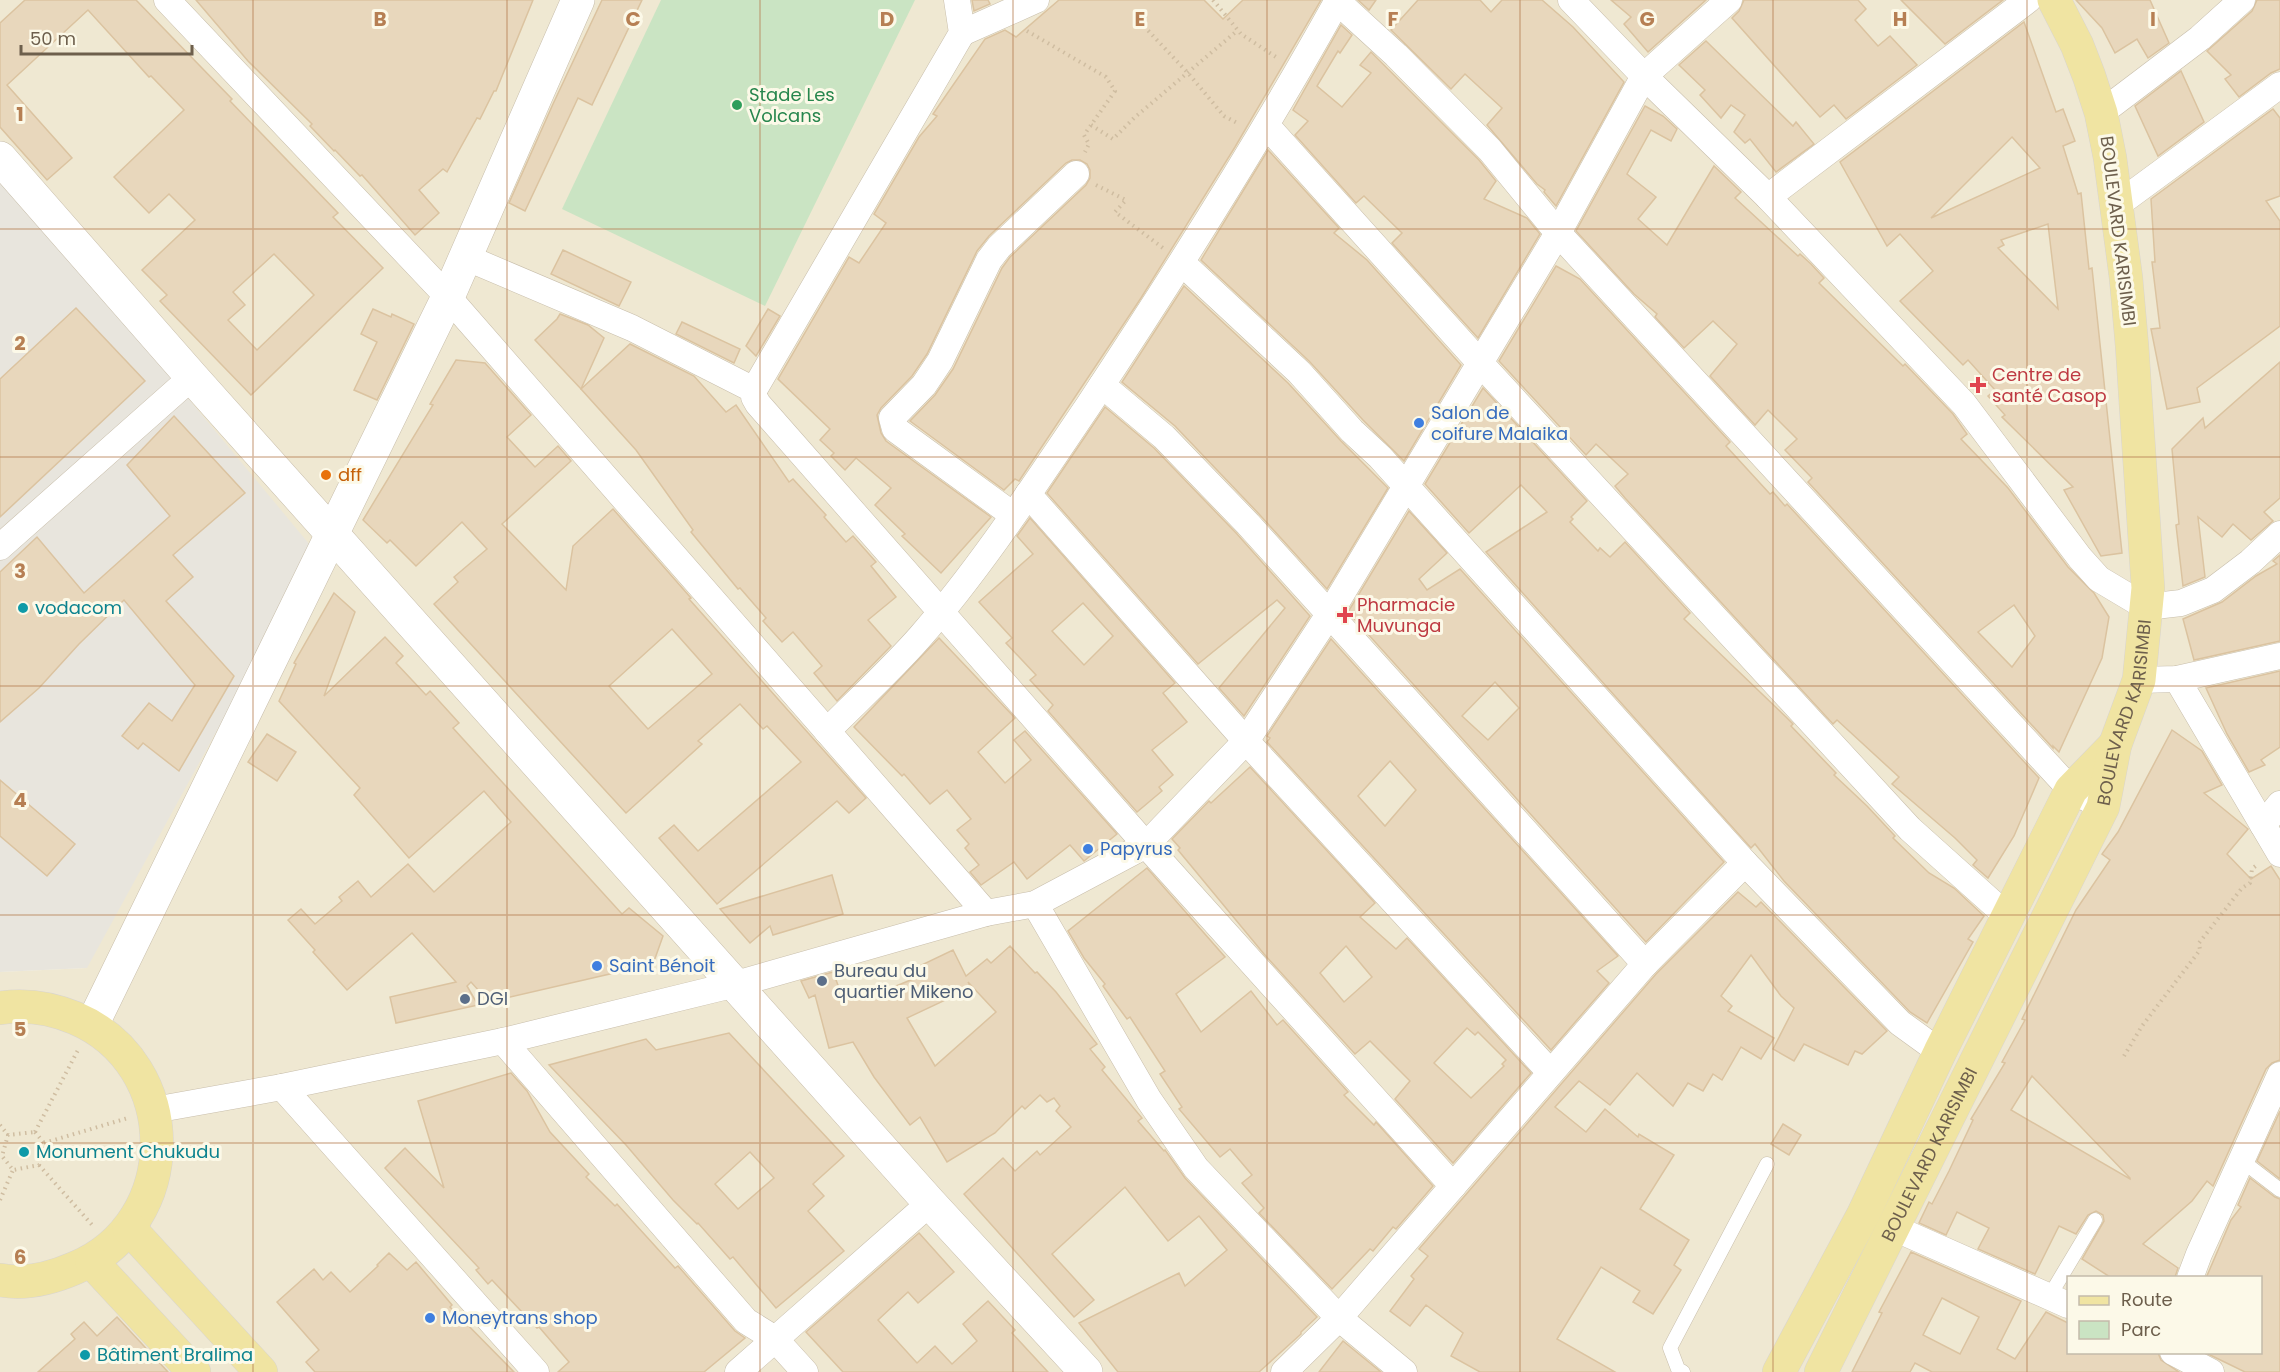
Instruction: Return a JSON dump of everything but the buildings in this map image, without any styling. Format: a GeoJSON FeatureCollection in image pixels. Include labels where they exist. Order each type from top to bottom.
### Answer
{"type":"FeatureCollection","features":[{"type":"Feature","properties":{"kind":"main road","name":"BOULEVARD KARISIMBI"},"geometry":{"type":"LineString","coordinates":[[1823,1372],[2103,807],[2115,746],[2139,680],[2148,588],[2132,346],[2117,205],[2102,113],[2078,45],[2054,0]]}},
{"type":"Feature","properties":{"kind":"main road"},"geometry":{"type":"LineString","coordinates":[[1779,1372],[1863,1215],[1940,1052],[2071,790],[2115,746]]}},
{"type":"Feature","properties":{"kind":"main road"},"geometry":{"type":"LineString","coordinates":[[0,1008],[15,1005],[55,1010],[92,1025],[119,1048],[141,1076],[154,1110],[158,1151],[149,1192],[111,1246],[52,1278],[10,1282],[0,1280]]}},
{"type":"Feature","properties":{"kind":"main road"},"geometry":{"type":"LineString","coordinates":[[111,1246],[194,1372]]}},
{"type":"Feature","properties":{"kind":"main road"},"geometry":{"type":"LineString","coordinates":[[111,1246],[261,1372]]}},
{"type":"Feature","properties":{"kind":"street"},"geometry":{"type":"LineString","coordinates":[[167,0],[448,297],[986,913]]}},
{"type":"Feature","properties":{"kind":"street"},"geometry":{"type":"LineString","coordinates":[[92,1025],[448,297],[578,0]]}},
{"type":"Feature","properties":{"kind":"street"},"geometry":{"type":"LineString","coordinates":[[957,0],[962,33]]}},
{"type":"Feature","properties":{"kind":"street"},"geometry":{"type":"LineString","coordinates":[[1036,0],[962,33],[754,390],[754,397],[1146,845],[1453,1186]]}},
{"type":"Feature","properties":{"kind":"street"},"geometry":{"type":"LineString","coordinates":[[1571,0],[1644,76],[1768,197],[1964,404],[2080,558],[2099,579],[2146,607],[2181,603],[2213,590],[2250,562],[2280,534]]}},
{"type":"Feature","properties":{"kind":"street"},"geometry":{"type":"LineString","coordinates":[[154,1110],[282,1087],[503,1041],[736,984],[986,913],[1035,904],[1146,845],[1246,741],[1330,614],[1558,233],[1644,76],[1729,0]]}},
{"type":"Feature","properties":{"kind":"street"},"geometry":{"type":"LineString","coordinates":[[1768,197],[2028,0]]}},
{"type":"Feature","properties":{"kind":"street"},"geometry":{"type":"LineString","coordinates":[[2102,113],[2200,38],[2242,0]]}},
{"type":"Feature","properties":{"kind":"street"},"geometry":{"type":"LineString","coordinates":[[827,731],[918,639],[1021,505],[1182,263],[1264,130],[1338,1],[1396,55],[1490,150],[1558,233],[2071,790],[2103,807]]}},
{"type":"Feature","properties":{"kind":"street"},"geometry":{"type":"LineString","coordinates":[[2117,205],[2280,85]]}},
{"type":"Feature","properties":{"kind":"street"},"geometry":{"type":"LineString","coordinates":[[1264,130],[1910,830],[2007,916]]}},
{"type":"Feature","properties":{"kind":"street"},"geometry":{"type":"LineString","coordinates":[[0,158],[192,377],[930,1203],[1086,1372]]}},
{"type":"Feature","properties":{"kind":"street"},"geometry":{"type":"LineString","coordinates":[[1076,174],[999,247],[989,260],[940,361],[924,385],[892,418],[895,429],[1021,505],[1246,741],[1550,1072]]}},
{"type":"Feature","properties":{"kind":"street"},"geometry":{"type":"LineString","coordinates":[[465,257],[632,328],[754,390]]}},
{"type":"Feature","properties":{"kind":"street"},"geometry":{"type":"LineString","coordinates":[[1182,263],[1299,372],[1405,486],[1745,863],[1900,1023],[1940,1052]]}},
{"type":"Feature","properties":{"kind":"street"},"geometry":{"type":"LineString","coordinates":[[0,547],[192,377]]}},
{"type":"Feature","properties":{"kind":"street"},"geometry":{"type":"LineString","coordinates":[[1101,385],[1164,437],[1330,614],[1645,964]]}},
{"type":"Feature","properties":{"kind":"street"},"geometry":{"type":"LineString","coordinates":[[2139,680],[2177,679],[2280,656]]}},
{"type":"Feature","properties":{"kind":"street"},"geometry":{"type":"LineString","coordinates":[[2177,679],[2278,851]]}},
{"type":"Feature","properties":{"kind":"street"},"geometry":{"type":"LineString","coordinates":[[2263,825],[2280,804]]}},
{"type":"Feature","properties":{"kind":"street"},"geometry":{"type":"LineString","coordinates":[[1284,1372],[1340,1318],[1645,964],[1745,863]]}},
{"type":"Feature","properties":{"kind":"street"},"geometry":{"type":"LineString","coordinates":[[1035,904],[1149,1100],[1196,1168],[1340,1318],[1404,1372]]}},
{"type":"Feature","properties":{"kind":"street"},"geometry":{"type":"LineString","coordinates":[[503,1041],[746,1321],[776,1339],[805,1372]]}},
{"type":"Feature","properties":{"kind":"street"},"geometry":{"type":"LineString","coordinates":[[2191,1276],[2280,1074]]}},
{"type":"Feature","properties":{"kind":"street"},"geometry":{"type":"LineString","coordinates":[[282,1087],[536,1372]]}},
{"type":"Feature","properties":{"kind":"street"},"geometry":{"type":"LineString","coordinates":[[738,1372],[930,1203]]}},
{"type":"Feature","properties":{"kind":"street"},"geometry":{"type":"LineString","coordinates":[[1894,1228],[2059,1301]]}},
{"type":"Feature","properties":{"kind":"street"},"geometry":{"type":"LineString","coordinates":[[2163,1372],[2164,1354]]}},
{"type":"Feature","properties":{"kind":"street"},"geometry":{"type":"LineString","coordinates":[[2176,1354],[2211,1372]]}},
{"type":"Feature","properties":{"kind":"lane"},"geometry":{"type":"LineString","coordinates":[[2241,1160],[2280,1190]]}},
{"type":"Feature","properties":{"kind":"lane"},"geometry":{"type":"LineString","coordinates":[[1683,1372],[1678,1369],[1670,1348],[1767,1164]]}},
{"type":"Feature","properties":{"kind":"lane"},"geometry":{"type":"LineString","coordinates":[[2070,1276],[2095,1220]]}},
{"type":"Feature","properties":{"kind":"lane"},"geometry":{"type":"LineString","coordinates":[[2059,1301],[2067,1283]]}},
{"type":"Feature","properties":{"kind":"path"},"geometry":{"type":"LineString","coordinates":[[1213,0],[1238,30],[1298,71]]}},
{"type":"Feature","properties":{"kind":"path"},"geometry":{"type":"LineString","coordinates":[[1009,13],[1020,27],[1106,77],[1114,91],[1084,135],[1089,144],[1076,174],[1126,200],[1115,212],[1182,263]]}},
{"type":"Feature","properties":{"kind":"path"},"geometry":{"type":"LineString","coordinates":[[1140,22],[1188,73],[1224,116],[1264,130]]}},
{"type":"Feature","properties":{"kind":"path"},"geometry":{"type":"LineString","coordinates":[[1091,125],[1113,139],[1134,118],[1238,30]]}},
{"type":"Feature","properties":{"kind":"path"},"geometry":{"type":"LineString","coordinates":[[2124,1056],[2142,1026],[2200,950],[2199,943],[2242,888],[2250,883],[2252,869],[2278,851]]}},
{"type":"Feature","properties":{"kind":"path"},"geometry":{"type":"LineString","coordinates":[[35,1132],[92,1025]]}},
{"type":"Feature","properties":{"kind":"path"},"geometry":{"type":"LineString","coordinates":[[44,1143],[154,1110]]}},
{"type":"Feature","properties":{"kind":"path"},"geometry":{"type":"LineString","coordinates":[[0,1125],[8,1135]]}},
{"type":"Feature","properties":{"kind":"path"},"geometry":{"type":"LineString","coordinates":[[8,1135],[35,1132]]}},
{"type":"Feature","properties":{"kind":"path"},"geometry":{"type":"LineString","coordinates":[[35,1132],[44,1143]]}},
{"type":"Feature","properties":{"kind":"path"},"geometry":{"type":"LineString","coordinates":[[8,1135],[1,1157],[13,1170]]}},
{"type":"Feature","properties":{"kind":"path"},"geometry":{"type":"LineString","coordinates":[[39,1166],[44,1143]]}},
{"type":"Feature","properties":{"kind":"path"},"geometry":{"type":"LineString","coordinates":[[39,1166],[111,1246]]}},
{"type":"Feature","properties":{"kind":"path"},"geometry":{"type":"LineString","coordinates":[[13,1170],[39,1166]]}},
{"type":"Feature","properties":{"kind":"path"},"geometry":{"type":"LineString","coordinates":[[0,1200],[13,1170]]}},
{"type":"Feature","properties":{"kind":"shaded area"},"geometry":{"type":"Polygon","coordinates":[[[0,0],[2280,0],[2280,1372],[0,1372],[0,972],[87,968],[0,172],[0,0]]]}},
{"type":"Feature","properties":{"kind":"shaded area"},"geometry":{"type":"Polygon","coordinates":[[[0,172],[315,551],[87,968],[0,972],[0,172]]]}},
{"type":"Feature","properties":{"kind":"green space","name":"Stade Les Volcans"},"geometry":{"type":"Polygon","coordinates":[[[661,0],[915,0],[765,306],[562,209],[661,0]]]}},
{"type":"Feature","properties":{"kind":"place","name":"Stade Les Volcans"},"geometry":{"type":"Point","coordinates":[737,105]}},
{"type":"Feature","properties":{"kind":"place","name":"Centre de santé Casop"},"geometry":{"type":"Point","coordinates":[1978,385]}},
{"type":"Feature","properties":{"kind":"place","name":"Salon de coifure Malaika"},"geometry":{"type":"Point","coordinates":[1419,423]}},
{"type":"Feature","properties":{"kind":"place","name":"dff"},"geometry":{"type":"Point","coordinates":[326,475]}},
{"type":"Feature","properties":{"kind":"place","name":"vodacom"},"geometry":{"type":"Point","coordinates":[23,608]}},
{"type":"Feature","properties":{"kind":"place","name":"Pharmacie Muvunga"},"geometry":{"type":"Point","coordinates":[1345,615]}},
{"type":"Feature","properties":{"kind":"place","name":"Papyrus"},"geometry":{"type":"Point","coordinates":[1088,849]}},
{"type":"Feature","properties":{"kind":"place","name":"Saint Bénoit"},"geometry":{"type":"Point","coordinates":[597,966]}},
{"type":"Feature","properties":{"kind":"place","name":"Bureau du quartier Mikeno"},"geometry":{"type":"Point","coordinates":[822,981]}},
{"type":"Feature","properties":{"kind":"place","name":"DGI"},"geometry":{"type":"Point","coordinates":[465,999]}},
{"type":"Feature","properties":{"kind":"place","name":"Monument Chukudu"},"geometry":{"type":"Point","coordinates":[24,1152]}},
{"type":"Feature","properties":{"kind":"place","name":"Moneytrans shop"},"geometry":{"type":"Point","coordinates":[430,1318]}},
{"type":"Feature","properties":{"kind":"place","name":"Bâtiment Bralima"},"geometry":{"type":"Point","coordinates":[85,1355]}}]}
